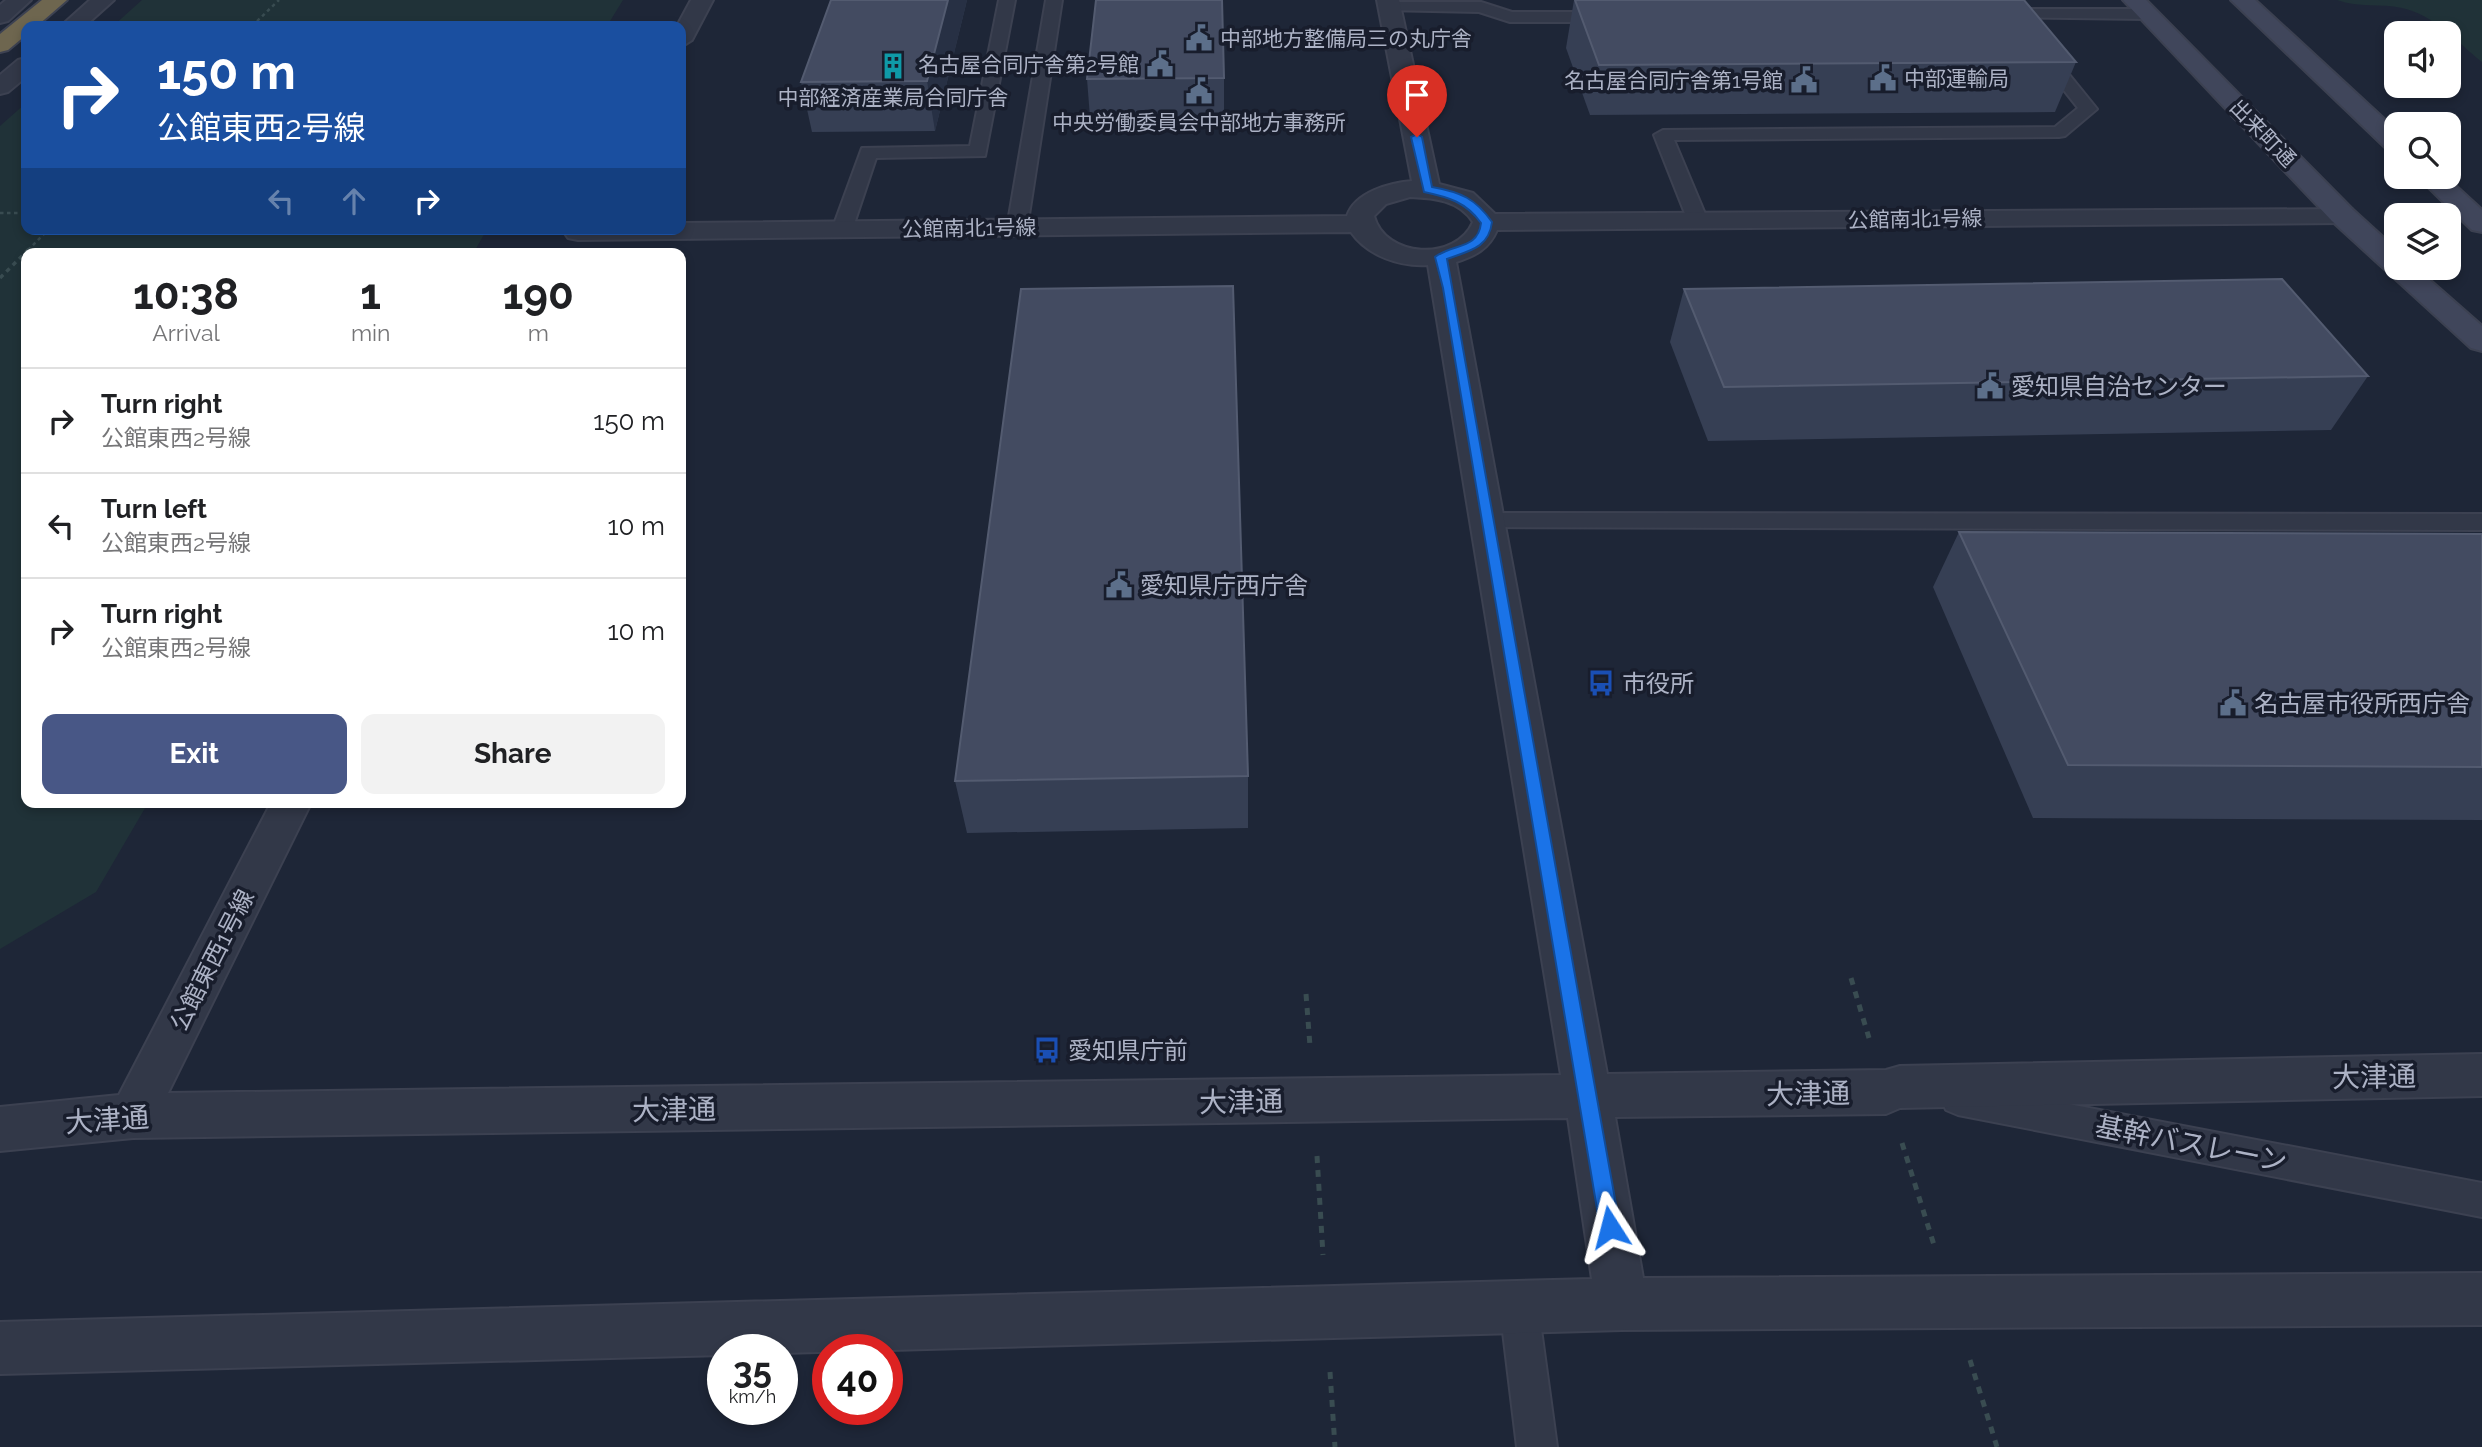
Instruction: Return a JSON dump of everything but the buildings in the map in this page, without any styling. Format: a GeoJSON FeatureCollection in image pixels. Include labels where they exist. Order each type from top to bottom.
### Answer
{"type":"FeatureCollection","features":[{"type":"Feature","properties":{"kind":"highway"},"geometry":{"type":"LineString","coordinates":[[30,21],[56,0]]}},
{"type":"Feature","properties":{"kind":"highway"},"geometry":{"type":"LineString","coordinates":[[0,45],[21,28]]}},
{"type":"Feature","properties":{"kind":"main road"},"geometry":{"type":"LineString","coordinates":[[2242,0],[2384,133]]}},
{"type":"Feature","properties":{"kind":"main road","name":"出来町通"},"geometry":{"type":"LineString","coordinates":[[2140,7],[2342,215],[2384,253]]}},
{"type":"Feature","properties":{"kind":"main road"},"geometry":{"type":"LineString","coordinates":[[2444,189],[2482,224]]}},
{"type":"Feature","properties":{"kind":"main road"},"geometry":{"type":"LineString","coordinates":[[2413,280],[2482,342]]}},
{"type":"Feature","properties":{"kind":"street"},"geometry":{"type":"LineString","coordinates":[[0,16],[20,0]]}},
{"type":"Feature","properties":{"kind":"street"},"geometry":{"type":"LineString","coordinates":[[78,21],[103,0]]}},
{"type":"Feature","properties":{"kind":"street"},"geometry":{"type":"LineString","coordinates":[[686,30],[702,0]]}},
{"type":"Feature","properties":{"kind":"street"},"geometry":{"type":"LineString","coordinates":[[1389,4],[1427,190]]}},
{"type":"Feature","properties":{"kind":"street"},"geometry":{"type":"LineString","coordinates":[[0,88],[21,69]]}},
{"type":"Feature","properties":{"kind":"street"},"geometry":{"type":"LineString","coordinates":[[1427,190],[1445,192],[1473,204],[1487,222],[1485,234],[1477,244],[1441,257],[1396,253],[1378,246],[1365,236],[1360,224],[1360,214],[1377,198],[1392,192],[1427,190]]}},
{"type":"Feature","properties":{"kind":"street","name":"公館南北1号線"},"geometry":{"type":"LineString","coordinates":[[1487,222],[2342,215]]}},
{"type":"Feature","properties":{"kind":"street","name":"公館南北1号線"},"geometry":{"type":"LineString","coordinates":[[686,235],[842,230],[1360,224]]}},
{"type":"Feature","properties":{"kind":"street","name":"公館南北1号線"},"geometry":{"type":"LineString","coordinates":[[575,238],[675,235]]}},
{"type":"Feature","properties":{"kind":"street"},"geometry":{"type":"LineString","coordinates":[[1441,257],[1590,1098],[1622,1304]]}},
{"type":"Feature","properties":{"kind":"street","name":"公館東西1号線"},"geometry":{"type":"LineString","coordinates":[[132,1116],[288,808]]}},
{"type":"Feature","properties":{"kind":"street","name":"大津通"},"geometry":{"type":"LineString","coordinates":[[0,1129],[132,1116],[1590,1098],[2482,1075]]}},
{"type":"Feature","properties":{"kind":"street"},"geometry":{"type":"LineString","coordinates":[[0,1348],[1622,1304],[2482,1299]]}},
{"type":"Feature","properties":{"kind":"lane"},"geometry":{"type":"LineString","coordinates":[[842,230],[869,152],[978,152],[1007,0]]}},
{"type":"Feature","properties":{"kind":"lane"},"geometry":{"type":"LineString","coordinates":[[1017,228],[1054,0]]}},
{"type":"Feature","properties":{"kind":"lane"},"geometry":{"type":"LineString","coordinates":[[1389,4],[1481,7],[1510,18],[1621,17]]}},
{"type":"Feature","properties":{"kind":"lane"},"geometry":{"type":"LineString","coordinates":[[1983,15],[2140,7]]}},
{"type":"Feature","properties":{"kind":"lane"},"geometry":{"type":"LineString","coordinates":[[1698,221],[1663,135],[2059,132],[2088,109],[2011,14]]}},
{"type":"Feature","properties":{"kind":"lane"},"geometry":{"type":"LineString","coordinates":[[1489,521],[2482,522]]}},
{"type":"Feature","properties":{"kind":"lane","name":"基幹バスレーン"},"geometry":{"type":"LineString","coordinates":[[1893,1090],[2482,1200]]}},
{"type":"Feature","properties":{"kind":"lane"},"geometry":{"type":"LineString","coordinates":[[1519,1307],[1537,1447]]}},
{"type":"Feature","properties":{"kind":"path"},"geometry":{"type":"LineString","coordinates":[[257,21],[279,0]]}},
{"type":"Feature","properties":{"kind":"path"},"geometry":{"type":"LineString","coordinates":[[0,213],[21,213]]}},
{"type":"Feature","properties":{"kind":"path"},"geometry":{"type":"LineString","coordinates":[[30,248],[43,235]]}},
{"type":"Feature","properties":{"kind":"path"},"geometry":{"type":"LineString","coordinates":[[0,278],[21,257]]}},
{"type":"Feature","properties":{"kind":"path"},"geometry":{"type":"LineString","coordinates":[[1851,978],[1893,1090],[1952,1302],[1997,1447]]}},
{"type":"Feature","properties":{"kind":"path"},"geometry":{"type":"LineString","coordinates":[[1306,994],[1335,1447]]}},
{"type":"Feature","properties":{"kind":"shaded area"},"geometry":{"type":"Polygon","coordinates":[[[142,0],[623,0],[610,21],[119,21],[142,0]]]}},
{"type":"Feature","properties":{"kind":"shaded area"},"geometry":{"type":"Polygon","coordinates":[[[2337,0],[2482,0],[2482,62],[2461,44],[2461,21],[2430,21],[2402,8],[2337,0]]]}},
{"type":"Feature","properties":{"kind":"shaded area"},"geometry":{"type":"Polygon","coordinates":[[[21,107],[21,235],[484,235],[476,248],[21,248],[21,808],[145,808],[96,892],[0,949],[0,126],[21,107]]]}},
{"type":"Feature","properties":{"kind":"place","name":"中部地方整備局三の丸庁舎"},"geometry":{"type":"Point","coordinates":[1199,38]}},
{"type":"Feature","properties":{"kind":"place","name":"名古屋合同庁舎第2号館"},"geometry":{"type":"Point","coordinates":[1160,64]}},
{"type":"Feature","properties":{"kind":"place","name":"中部経済産業局合同庁舎"},"geometry":{"type":"Point","coordinates":[893,66]}},
{"type":"Feature","properties":{"kind":"place","name":"中部運輸局"},"geometry":{"type":"Point","coordinates":[1883,78]}},
{"type":"Feature","properties":{"kind":"place","name":"名古屋合同庁舎第1号館"},"geometry":{"type":"Point","coordinates":[1804,80]}},
{"type":"Feature","properties":{"kind":"place","name":"中央労働委員会中部地方事務所"},"geometry":{"type":"Point","coordinates":[1199,91]}},
{"type":"Feature","properties":{"kind":"place","name":"愛知県自治センター"},"geometry":{"type":"Point","coordinates":[1990,386]}},
{"type":"Feature","properties":{"kind":"place","name":"愛知県庁西庁舎"},"geometry":{"type":"Point","coordinates":[1119,585]}},
{"type":"Feature","properties":{"kind":"place","name":"市役所"},"geometry":{"type":"Point","coordinates":[1601,683]}},
{"type":"Feature","properties":{"kind":"place","name":"名古屋市役所西庁舎"},"geometry":{"type":"Point","coordinates":[2233,703]}},
{"type":"Feature","properties":{"kind":"place","name":"愛知県庁前"},"geometry":{"type":"Point","coordinates":[1047,1050]}},
{"type":"Feature","properties":{"kind":"route"},"geometry":{"type":"LineString","coordinates":[[1417,137],[1427,190],[1460,197],[1483,213],[1487,222],[1485,234],[1477,244],[1441,257],[1449,288],[1610,1227]]}}]}
